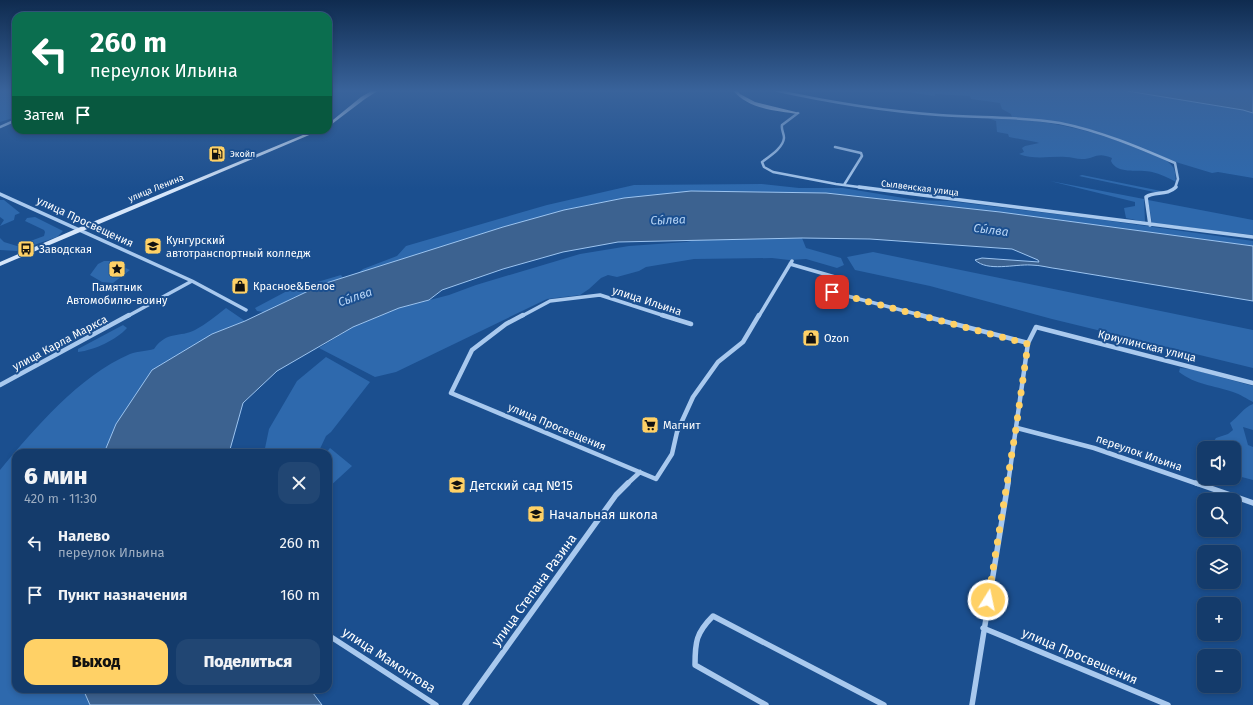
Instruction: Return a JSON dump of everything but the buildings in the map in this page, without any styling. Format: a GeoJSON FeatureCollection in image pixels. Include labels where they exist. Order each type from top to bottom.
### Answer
{"type":"FeatureCollection","features":[{"type":"Feature","properties":{"kind":"street"},"geometry":{"type":"LineString","coordinates":[[0,127],[9,123]]}},
{"type":"Feature","properties":{"kind":"street","name":"Сылвенская улица"},"geometry":{"type":"LineString","coordinates":[[785,123],[782,125],[781,130],[784,136],[782,145],[762,161],[763,165],[773,172],[844,185],[1253,237]]}},
{"type":"Feature","properties":{"kind":"street"},"geometry":{"type":"LineString","coordinates":[[1057,123],[1095,131],[1119,139],[1176,163],[1180,177],[1176,187],[1166,194],[1151,194],[1146,197],[1150,225]]}},
{"type":"Feature","properties":{"kind":"street","name":"улица Ленина"},"geometry":{"type":"LineString","coordinates":[[0,264],[80,229],[309,134]]}},
{"type":"Feature","properties":{"kind":"street"},"geometry":{"type":"LineString","coordinates":[[835,147],[861,153],[862,156],[844,185]]}},
{"type":"Feature","properties":{"kind":"street","name":"улица Просвещения"},"geometry":{"type":"LineString","coordinates":[[0,194],[80,229],[117,248],[192,282],[246,310]]}},
{"type":"Feature","properties":{"kind":"street","name":"улица Просвещения"},"geometry":{"type":"LineString","coordinates":[[450,393],[656,479],[672,454],[677,432],[693,397],[718,362],[743,342],[791,262],[835,277],[832,292],[1028,344]]}},
{"type":"Feature","properties":{"kind":"street","name":"улица Карла Маркса"},"geometry":{"type":"LineString","coordinates":[[0,385],[192,282]]}},
{"type":"Feature","properties":{"kind":"street","name":"улица Ильина"},"geometry":{"type":"LineString","coordinates":[[450,393],[472,350],[506,324],[550,301],[600,295],[691,324]]}},
{"type":"Feature","properties":{"kind":"street","name":"Криулинская улица"},"geometry":{"type":"LineString","coordinates":[[1028,344],[1036,326],[1253,383]]}},
{"type":"Feature","properties":{"kind":"street"},"geometry":{"type":"LineString","coordinates":[[972,705],[1028,344]]}},
{"type":"Feature","properties":{"kind":"street","name":"переулок Ильина"},"geometry":{"type":"LineString","coordinates":[[1016,428],[1094,448],[1253,503]]}},
{"type":"Feature","properties":{"kind":"street","name":"улица Степана Разина"},"geometry":{"type":"LineString","coordinates":[[465,705],[616,495],[640,472]]}},
{"type":"Feature","properties":{"kind":"street"},"geometry":{"type":"LineString","coordinates":[[766,705],[695,665],[695,641],[701,628],[713,616],[884,705]]}},
{"type":"Feature","properties":{"kind":"street","name":"улица Просвещения"},"geometry":{"type":"LineString","coordinates":[[983,628],[1168,705]]}},
{"type":"Feature","properties":{"kind":"street","name":"улица Мамонтова"},"geometry":{"type":"LineString","coordinates":[[332,638],[436,705]]}},
{"type":"Feature","properties":{"kind":"shaded area"},"geometry":{"type":"Polygon","coordinates":[[[996,123],[1047,123],[1086,131],[1124,143],[1164,159],[1174,169],[1176,182],[1152,172],[1123,170],[1114,165],[1111,161],[1112,158],[1103,155],[1086,159],[1025,156],[1019,154],[1024,152],[1022,148],[1039,143],[1009,137],[1008,134],[997,132],[996,123]]]}},
{"type":"Feature","properties":{"kind":"shaded area"},"geometry":{"type":"Polygon","coordinates":[[[1051,123],[1253,123],[1253,178],[1218,172],[1212,173],[1179,163],[1097,131],[1051,123]]]}},
{"type":"Feature","properties":{"kind":"shaded area"},"geometry":{"type":"Polygon","coordinates":[[[1082,175],[1161,191],[1160,193],[1154,192],[1079,176],[1082,175]]]}},
{"type":"Feature","properties":{"kind":"shaded area"},"geometry":{"type":"Polygon","coordinates":[[[1050,181],[1144,199],[1145,222],[1126,218],[1124,208],[1135,206],[1135,202],[1050,181]]]}},
{"type":"Feature","properties":{"kind":"shaded area"},"geometry":{"type":"Polygon","coordinates":[[[762,184],[799,188],[843,188],[916,200],[949,201],[1096,219],[1253,241],[1253,246],[1000,212],[826,193],[691,191],[503,227],[356,275],[363,269],[397,256],[406,246],[547,205],[634,185],[762,184]]]}},
{"type":"Feature","properties":{"kind":"shaded area"},"geometry":{"type":"Polygon","coordinates":[[[0,200],[4,200],[20,213],[15,215],[14,220],[0,226],[4,220],[0,217],[0,200]]]}},
{"type":"Feature","properties":{"kind":"shaded area"},"geometry":{"type":"Polygon","coordinates":[[[1148,200],[1253,220],[1253,235],[1152,223],[1148,200]]]}},
{"type":"Feature","properties":{"kind":"shaded area"},"geometry":{"type":"Polygon","coordinates":[[[35,217],[63,231],[57,237],[17,251],[0,250],[0,238],[4,242],[17,246],[44,236],[44,230],[25,221],[27,218],[35,217]]]}},
{"type":"Feature","properties":{"kind":"shaded area"},"geometry":{"type":"Polygon","coordinates":[[[802,238],[806,248],[841,258],[844,265],[837,268],[806,259],[694,259],[646,267],[639,271],[617,277],[608,275],[601,278],[580,295],[547,299],[396,372],[375,377],[319,348],[353,327],[399,308],[449,295],[476,285],[580,254],[629,246],[697,240],[802,238]]]}},
{"type":"Feature","properties":{"kind":"shaded area"},"geometry":{"type":"Polygon","coordinates":[[[873,252],[1253,330],[1253,368],[1052,319],[930,286],[855,270],[847,257],[873,252]]]}},
{"type":"Feature","properties":{"kind":"shaded area"},"geometry":{"type":"Polygon","coordinates":[[[104,261],[110,261],[130,270],[113,283],[102,282],[90,275],[98,264],[104,261]]]}},
{"type":"Feature","properties":{"kind":"shaded area"},"geometry":{"type":"Polygon","coordinates":[[[341,275],[343,278],[323,284],[264,312],[257,311],[255,308],[287,291],[341,275]]]}},
{"type":"Feature","properties":{"kind":"shaded area"},"geometry":{"type":"Polygon","coordinates":[[[226,308],[245,321],[212,334],[116,424],[106,449],[18,449],[59,404],[76,389],[111,364],[130,354],[154,349],[164,339],[195,330],[207,323],[226,308]]]}},
{"type":"Feature","properties":{"kind":"shaded area"},"geometry":{"type":"Polygon","coordinates":[[[123,325],[127,328],[117,337],[105,344],[78,352],[78,349],[123,325]]]}},
{"type":"Feature","properties":{"kind":"shaded area"},"geometry":{"type":"Polygon","coordinates":[[[326,357],[370,382],[331,432],[326,436],[320,449],[265,449],[269,429],[297,381],[326,357]]]}},
{"type":"Feature","properties":{"kind":"shaded area"},"geometry":{"type":"Polygon","coordinates":[[[1180,368],[1191,369],[1253,386],[1253,402],[1236,393],[1192,380],[1179,372],[1180,368]]]}},
{"type":"Feature","properties":{"kind":"shaded area"},"geometry":{"type":"Polygon","coordinates":[[[1253,404],[1253,430],[1243,427],[1248,445],[1253,447],[1253,480],[1241,477],[1241,441],[1214,441],[1216,438],[1228,434],[1233,430],[1230,423],[1253,404]]]}},
{"type":"Feature","properties":{"kind":"shaded area"},"geometry":{"type":"Polygon","coordinates":[[[332,450],[352,466],[332,484],[332,450]]]}},
{"type":"Feature","properties":{"kind":"shaded area"},"geometry":{"type":"Polygon","coordinates":[[[12,456],[12,693],[85,693],[90,705],[0,705],[0,470],[12,456]]]}},
{"type":"Feature","properties":{"kind":"water","name":"Сы́лва"},"geometry":{"type":"Polygon","coordinates":[[[691,191],[826,193],[1000,212],[1253,246],[1253,301],[1038,265],[994,267],[980,264],[975,260],[982,258],[1039,262],[1038,260],[1012,249],[870,239],[802,238],[618,242],[563,252],[503,269],[442,290],[429,300],[399,308],[353,327],[277,371],[243,403],[230,449],[106,449],[116,424],[152,370],[212,334],[245,321],[323,284],[503,227],[564,210],[624,198],[691,191]]]}},
{"type":"Feature","properties":{"kind":"water"},"geometry":{"type":"Polygon","coordinates":[[[85,693],[313,693],[322,705],[90,705],[85,693]]]}},
{"type":"Feature","properties":{"kind":"place","name":"Экойл"},"geometry":{"type":"Point","coordinates":[217,154]}},
{"type":"Feature","properties":{"kind":"place","name":"Кунгурский автотранспортный колледж"},"geometry":{"type":"Point","coordinates":[153,246]}},
{"type":"Feature","properties":{"kind":"place","name":"Заводская"},"geometry":{"type":"Point","coordinates":[26,249]}},
{"type":"Feature","properties":{"kind":"place","name":"Памятник Автомобилю-воину"},"geometry":{"type":"Point","coordinates":[117,269]}},
{"type":"Feature","properties":{"kind":"place","name":"Красное&Белое"},"geometry":{"type":"Point","coordinates":[240,286]}},
{"type":"Feature","properties":{"kind":"place","name":"Ozon"},"geometry":{"type":"Point","coordinates":[811,338]}},
{"type":"Feature","properties":{"kind":"place","name":"Магнит"},"geometry":{"type":"Point","coordinates":[650,425]}},
{"type":"Feature","properties":{"kind":"place","name":"Детский сад №15"},"geometry":{"type":"Point","coordinates":[457,485]}},
{"type":"Feature","properties":{"kind":"place","name":"Начальная школа"},"geometry":{"type":"Point","coordinates":[536,514]}},
{"type":"Feature","properties":{"kind":"route"},"geometry":{"type":"LineString","coordinates":[[832,292],[1028,344],[988,600]]}}]}
